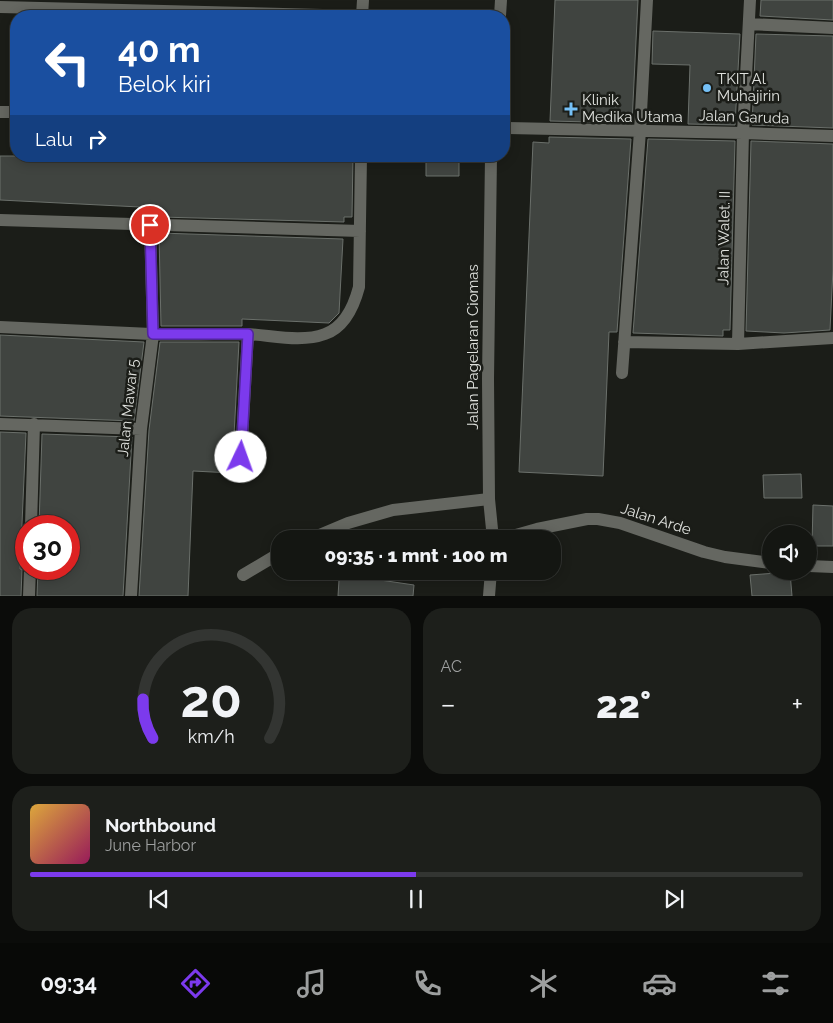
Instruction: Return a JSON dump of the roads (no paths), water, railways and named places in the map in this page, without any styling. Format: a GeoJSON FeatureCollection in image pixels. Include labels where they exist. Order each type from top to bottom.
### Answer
{"type":"FeatureCollection","features":[{"type":"Feature","properties":{"kind":"street"},"geometry":{"type":"LineString","coordinates":[[622,373],[640,131],[647,0]]}},
{"type":"Feature","properties":{"kind":"street","name":"Jalan Walet. II"},"geometry":{"type":"LineString","coordinates":[[738,344],[750,0]]}},
{"type":"Feature","properties":{"kind":"street"},"geometry":{"type":"LineString","coordinates":[[0,7],[121,10]]}},
{"type":"Feature","properties":{"kind":"street"},"geometry":{"type":"LineString","coordinates":[[749,24],[833,28]]}},
{"type":"Feature","properties":{"kind":"street","name":"Jalan Garuda"},"geometry":{"type":"LineString","coordinates":[[510,128],[833,136]]}},
{"type":"Feature","properties":{"kind":"street"},"geometry":{"type":"LineString","coordinates":[[0,327],[153,334],[248,334],[309,338],[326,334],[339,325],[349,313],[359,287],[360,162]]}},
{"type":"Feature","properties":{"kind":"street","name":"Jalan Pagelaran Ciomas"},"geometry":{"type":"LineString","coordinates":[[491,162],[488,379],[489,499],[491,530]]}},
{"type":"Feature","properties":{"kind":"street"},"geometry":{"type":"LineString","coordinates":[[0,220],[360,231]]}},
{"type":"Feature","properties":{"kind":"street","name":"Jalan Mawar 5"},"geometry":{"type":"LineString","coordinates":[[131,596],[141,429],[153,334],[150,225]]}},
{"type":"Feature","properties":{"kind":"street"},"geometry":{"type":"LineString","coordinates":[[240,474],[248,334]]}},
{"type":"Feature","properties":{"kind":"street"},"geometry":{"type":"LineString","coordinates":[[624,342],[738,344],[833,338]]}},
{"type":"Feature","properties":{"kind":"street"},"geometry":{"type":"LineString","coordinates":[[0,424],[141,429]]}},
{"type":"Feature","properties":{"kind":"street"},"geometry":{"type":"LineString","coordinates":[[31,515],[34,424]]}},
{"type":"Feature","properties":{"kind":"street"},"geometry":{"type":"LineString","coordinates":[[331,530],[348,523],[393,510],[489,499]]}},
{"type":"Feature","properties":{"kind":"street","name":"Jalan Arde"},"geometry":{"type":"LineString","coordinates":[[533,530],[587,519],[620,522],[704,552],[762,562]]}},
{"type":"Feature","properties":{"kind":"street"},"geometry":{"type":"LineString","coordinates":[[243,575],[271,558]]}},
{"type":"Feature","properties":{"kind":"street"},"geometry":{"type":"LineString","coordinates":[[817,566],[833,567]]}},
{"type":"Feature","properties":{"kind":"street"},"geometry":{"type":"LineString","coordinates":[[29,596],[30,580]]}},
{"type":"Feature","properties":{"kind":"street"},"geometry":{"type":"LineString","coordinates":[[489,596],[490,580]]}},
{"type":"Feature","properties":{"kind":"place","name":"TKIT Al Muhajirin"},"geometry":{"type":"Point","coordinates":[707,88]}},
{"type":"Feature","properties":{"kind":"place","name":"Klinik Medika Utama"},"geometry":{"type":"Point","coordinates":[571,109]}}]}
